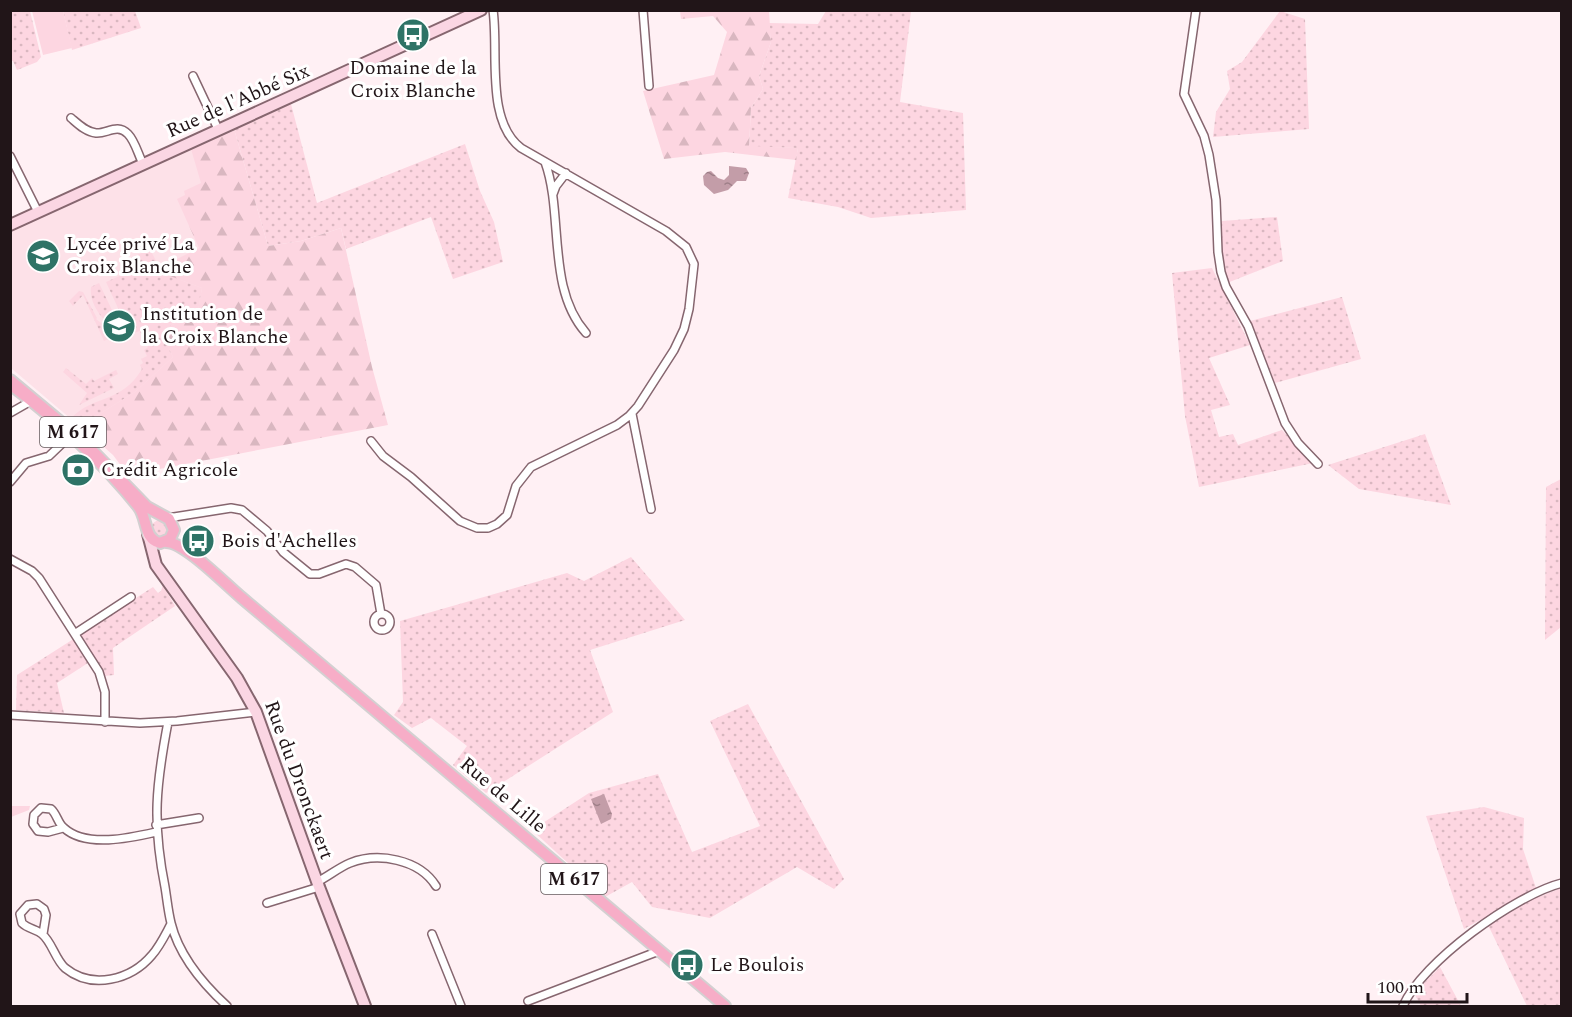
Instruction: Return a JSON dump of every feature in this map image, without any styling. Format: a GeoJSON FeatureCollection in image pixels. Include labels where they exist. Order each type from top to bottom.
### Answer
{"type":"FeatureCollection","features":[{"type":"Feature","properties":{"kind":"main road","name":"Rue de l'Abbé Six"},"geometry":{"type":"LineString","coordinates":[[10,225],[481,10]]}},
{"type":"Feature","properties":{"kind":"main road","name":"M 617"},"geometry":{"type":"LineString","coordinates":[[10,382],[71,435],[115,479],[142,511],[147,531]]}},
{"type":"Feature","properties":{"kind":"main road","name":"Rue de Lille"},"geometry":{"type":"LineString","coordinates":[[10,382],[82,440],[147,507],[169,521],[259,611]]}},
{"type":"Feature","properties":{"kind":"main road"},"geometry":{"type":"LineString","coordinates":[[152,519],[169,521],[173,536],[165,542],[154,541],[147,531],[152,519]]}},
{"type":"Feature","properties":{"kind":"main road","name":"Rue du Dronckaert"},"geometry":{"type":"LineString","coordinates":[[147,531],[155,562],[242,686],[256,712],[365,1006]]}},
{"type":"Feature","properties":{"kind":"main road","name":"Rue de Lille"},"geometry":{"type":"LineString","coordinates":[[165,542],[176,543],[186,549],[725,1006]]}},
{"type":"Feature","properties":{"kind":"main road","name":"Rue du Dronckaert"},"geometry":{"type":"LineString","coordinates":[[165,542],[158,551],[160,560],[181,597]]}},
{"type":"Feature","properties":{"kind":"street"},"geometry":{"type":"LineString","coordinates":[[371,441],[383,456],[411,477],[460,521],[473,527],[492,526],[504,519],[509,512],[518,482],[531,467],[612,427],[632,414],[674,350],[684,329],[689,306],[693,260],[684,245],[666,231],[516,144],[504,129],[496,75],[493,10]]}},
{"type":"Feature","properties":{"kind":"street"},"geometry":{"type":"LineString","coordinates":[[643,10],[649,86]]}},
{"type":"Feature","properties":{"kind":"street"},"geometry":{"type":"LineString","coordinates":[[1196,10],[1184,94],[1204,136],[1209,155],[1216,200],[1221,272],[1226,287],[1248,326],[1285,423],[1298,443],[1318,464]]}},
{"type":"Feature","properties":{"kind":"street"},"geometry":{"type":"LineString","coordinates":[[194,76],[218,129]]}},
{"type":"Feature","properties":{"kind":"street"},"geometry":{"type":"LineString","coordinates":[[71,118],[91,132],[98,133],[115,129],[126,132],[143,164]]}},
{"type":"Feature","properties":{"kind":"street"},"geometry":{"type":"LineString","coordinates":[[10,156],[38,212]]}},
{"type":"Feature","properties":{"kind":"street"},"geometry":{"type":"LineString","coordinates":[[545,162],[553,196],[558,258],[568,303],[573,316],[586,333]]}},
{"type":"Feature","properties":{"kind":"street"},"geometry":{"type":"LineString","coordinates":[[553,196],[556,186],[566,173]]}},
{"type":"Feature","properties":{"kind":"street"},"geometry":{"type":"LineString","coordinates":[[10,413],[31,401]]}},
{"type":"Feature","properties":{"kind":"street"},"geometry":{"type":"LineString","coordinates":[[632,414],[651,509]]}},
{"type":"Feature","properties":{"kind":"street"},"geometry":{"type":"LineString","coordinates":[[10,482],[26,463],[49,456],[71,435]]}},
{"type":"Feature","properties":{"kind":"street"},"geometry":{"type":"LineString","coordinates":[[169,521],[231,507],[242,510],[270,533],[283,552],[310,574],[320,574],[343,565],[352,566],[376,585],[381,614]]}},
{"type":"Feature","properties":{"kind":"street"},"geometry":{"type":"LineString","coordinates":[[169,521],[209,511]]}},
{"type":"Feature","properties":{"kind":"street"},"geometry":{"type":"LineString","coordinates":[[10,559],[32,571],[39,578],[94,661],[101,676],[105,697],[105,722]]}},
{"type":"Feature","properties":{"kind":"street"},"geometry":{"type":"LineString","coordinates":[[76,633],[131,597]]}},
{"type":"Feature","properties":{"kind":"street"},"geometry":{"type":"LineString","coordinates":[[10,715],[105,722],[168,722],[256,712]]}},
{"type":"Feature","properties":{"kind":"street"},"geometry":{"type":"LineString","coordinates":[[168,722],[157,778],[156,829],[171,924],[192,968],[207,987],[227,1006]]}},
{"type":"Feature","properties":{"kind":"street"},"geometry":{"type":"LineString","coordinates":[[63,828],[51,809],[41,808],[34,815],[33,824],[38,831],[48,832],[63,828],[86,837],[111,840],[200,818]]}},
{"type":"Feature","properties":{"kind":"street"},"geometry":{"type":"LineString","coordinates":[[318,884],[351,863],[365,859],[381,859],[398,861],[415,867],[429,877],[436,886]]}},
{"type":"Feature","properties":{"kind":"street"},"geometry":{"type":"LineString","coordinates":[[1403,1006],[1416,983],[1439,960],[1513,905],[1540,890],[1562,883]]}},
{"type":"Feature","properties":{"kind":"street","name":"Rue du Dronckaert"},"geometry":{"type":"LineString","coordinates":[[267,903],[318,884]]}},
{"type":"Feature","properties":{"kind":"street"},"geometry":{"type":"LineString","coordinates":[[43,934],[46,915],[44,909],[37,904],[28,904],[21,912],[21,920],[25,926],[43,934],[60,962],[70,971],[91,979],[109,980],[128,974],[147,961],[171,924]]}},
{"type":"Feature","properties":{"kind":"street"},"geometry":{"type":"LineString","coordinates":[[432,934],[462,1006]]}},
{"type":"Feature","properties":{"kind":"street"},"geometry":{"type":"LineString","coordinates":[[528,1001],[659,951]]}},
{"type":"Feature","properties":{"kind":"shaded area","name":"Institution de la Croix Blanche"},"geometry":{"type":"Polygon","coordinates":[[[195,147],[229,288],[104,447],[11,368],[10,232],[195,147]]]}},
{"type":"Feature","properties":{"kind":"green space"},"geometry":{"type":"Polygon","coordinates":[[[11,10],[30,11],[41,57],[37,62],[17,70],[11,61],[11,10]]]}},
{"type":"Feature","properties":{"kind":"green space"},"geometry":{"type":"Polygon","coordinates":[[[719,10],[769,11],[771,42],[759,76],[763,89],[751,108],[749,146],[798,148],[796,160],[725,152],[664,159],[643,91],[714,75],[727,32],[713,16],[681,19],[680,11],[712,12],[719,10]]]}},
{"type":"Feature","properties":{"kind":"green space"},"geometry":{"type":"Polygon","coordinates":[[[32,11],[63,11],[72,48],[43,55],[32,11]]]}},
{"type":"Feature","properties":{"kind":"green space"},"geometry":{"type":"Polygon","coordinates":[[[63,11],[135,11],[141,28],[72,50],[63,11]]]}},
{"type":"Feature","properties":{"kind":"green space"},"geometry":{"type":"Polygon","coordinates":[[[826,11],[911,11],[900,102],[963,113],[966,210],[871,218],[838,207],[788,198],[798,148],[749,147],[751,108],[763,89],[759,76],[771,42],[769,23],[818,24],[826,11]]]}},
{"type":"Feature","properties":{"kind":"green space"},"geometry":{"type":"Polygon","coordinates":[[[1280,11],[1305,19],[1309,129],[1213,137],[1216,112],[1230,89],[1227,71],[1242,62],[1280,11]]]}},
{"type":"Feature","properties":{"kind":"green space"},"geometry":{"type":"Polygon","coordinates":[[[291,104],[317,203],[465,144],[480,191],[494,222],[503,262],[453,279],[431,217],[346,249],[341,228],[301,241],[268,246],[234,129],[291,104]]]}},
{"type":"Feature","properties":{"kind":"green space"},"geometry":{"type":"Polygon","coordinates":[[[234,129],[268,246],[301,241],[341,228],[372,367],[388,425],[128,475],[113,455],[80,426],[135,392],[173,357],[161,331],[198,311],[202,288],[162,273],[159,268],[199,248],[177,199],[185,195],[184,191],[201,183],[191,149],[234,129]]]}},
{"type":"Feature","properties":{"kind":"green space"},"geometry":{"type":"Polygon","coordinates":[[[1277,217],[1283,261],[1227,283],[1222,263],[1220,226],[1222,221],[1277,217]]]}},
{"type":"Feature","properties":{"kind":"green space"},"geometry":{"type":"Polygon","coordinates":[[[150,249],[162,273],[202,288],[198,311],[161,331],[173,357],[135,392],[80,426],[71,418],[89,405],[117,394],[134,380],[142,369],[141,359],[147,356],[144,350],[148,347],[140,331],[130,334],[106,282],[140,267],[135,256],[150,249]]]}},
{"type":"Feature","properties":{"kind":"green space"},"geometry":{"type":"Polygon","coordinates":[[[1212,268],[1250,345],[1209,358],[1230,405],[1211,410],[1219,437],[1233,434],[1238,445],[1282,430],[1313,463],[1199,487],[1185,416],[1172,273],[1212,268]]]}},
{"type":"Feature","properties":{"kind":"green space"},"geometry":{"type":"Polygon","coordinates":[[[99,283],[122,331],[117,334],[95,307],[91,287],[99,283]]]}},
{"type":"Feature","properties":{"kind":"green space"},"geometry":{"type":"Polygon","coordinates":[[[79,291],[83,292],[96,319],[105,326],[104,329],[115,336],[104,341],[83,295],[73,306],[69,301],[79,291]]]}},
{"type":"Feature","properties":{"kind":"green space"},"geometry":{"type":"Polygon","coordinates":[[[1342,297],[1361,359],[1275,383],[1250,321],[1342,297]]]}},
{"type":"Feature","properties":{"kind":"green space"},"geometry":{"type":"Polygon","coordinates":[[[66,368],[86,384],[92,378],[94,381],[116,370],[118,374],[109,379],[114,388],[79,405],[87,393],[63,372],[66,368]]]}},
{"type":"Feature","properties":{"kind":"green space"},"geometry":{"type":"Polygon","coordinates":[[[1425,434],[1451,505],[1359,489],[1328,465],[1425,434]]]}},
{"type":"Feature","properties":{"kind":"green space"},"geometry":{"type":"Polygon","coordinates":[[[1561,479],[1561,627],[1545,640],[1546,487],[1561,479]]]}},
{"type":"Feature","properties":{"kind":"green space"},"geometry":{"type":"Polygon","coordinates":[[[160,520],[166,523],[169,529],[166,535],[160,538],[154,535],[151,529],[154,523],[160,520]]]}},
{"type":"Feature","properties":{"kind":"green space"},"geometry":{"type":"Polygon","coordinates":[[[631,557],[685,620],[590,650],[613,712],[486,793],[453,765],[467,746],[431,718],[412,728],[394,715],[403,702],[400,621],[567,573],[584,581],[631,557]]]}},
{"type":"Feature","properties":{"kind":"green space"},"geometry":{"type":"Polygon","coordinates":[[[163,585],[175,606],[113,648],[114,675],[104,676],[80,634],[153,587],[158,593],[163,585]]]}},
{"type":"Feature","properties":{"kind":"green space"},"geometry":{"type":"Polygon","coordinates":[[[75,638],[91,661],[57,683],[64,713],[16,710],[17,675],[75,638]]]}},
{"type":"Feature","properties":{"kind":"green space"},"geometry":{"type":"Polygon","coordinates":[[[748,704],[844,879],[834,889],[797,867],[710,918],[652,907],[632,882],[605,897],[532,830],[589,793],[658,774],[692,852],[760,826],[710,721],[748,704]]]}},
{"type":"Feature","properties":{"kind":"green space"},"geometry":{"type":"Polygon","coordinates":[[[11,806],[30,806],[29,810],[11,817],[11,806]]]}},
{"type":"Feature","properties":{"kind":"green space"},"geometry":{"type":"Polygon","coordinates":[[[1484,807],[1524,818],[1523,849],[1539,897],[1561,888],[1562,1003],[1557,1006],[1527,1006],[1490,929],[1482,919],[1464,929],[1426,816],[1484,807]]]}},
{"type":"Feature","properties":{"kind":"green space"},"geometry":{"type":"Polygon","coordinates":[[[1440,967],[1461,1006],[1421,1006],[1415,995],[1440,967]]]}},
{"type":"Feature","properties":{"kind":"water"},"geometry":{"type":"Polygon","coordinates":[[[729,166],[746,168],[749,173],[746,181],[737,181],[728,190],[714,194],[704,185],[703,176],[711,171],[724,180],[729,175],[729,166]]]}},
{"type":"Feature","properties":{"kind":"water"},"geometry":{"type":"Polygon","coordinates":[[[604,794],[612,814],[611,819],[601,824],[591,799],[604,794]]]}},
{"type":"Feature","properties":{"kind":"place","name":"Domaine de la Croix Blanche"},"geometry":{"type":"Point","coordinates":[413,35]}},
{"type":"Feature","properties":{"kind":"place","name":"Lycée privé La Croix Blanche"},"geometry":{"type":"Point","coordinates":[43,256]}},
{"type":"Feature","properties":{"kind":"place","name":"Institution de la Croix Blanche"},"geometry":{"type":"Point","coordinates":[119,326]}},
{"type":"Feature","properties":{"kind":"place","name":"Crédit Agricole"},"geometry":{"type":"Point","coordinates":[78,470]}},
{"type":"Feature","properties":{"kind":"place","name":"Bois d'Achelles"},"geometry":{"type":"Point","coordinates":[198,541]}},
{"type":"Feature","properties":{"kind":"place","name":"Le Boulois"},"geometry":{"type":"Point","coordinates":[687,965]}}]}
